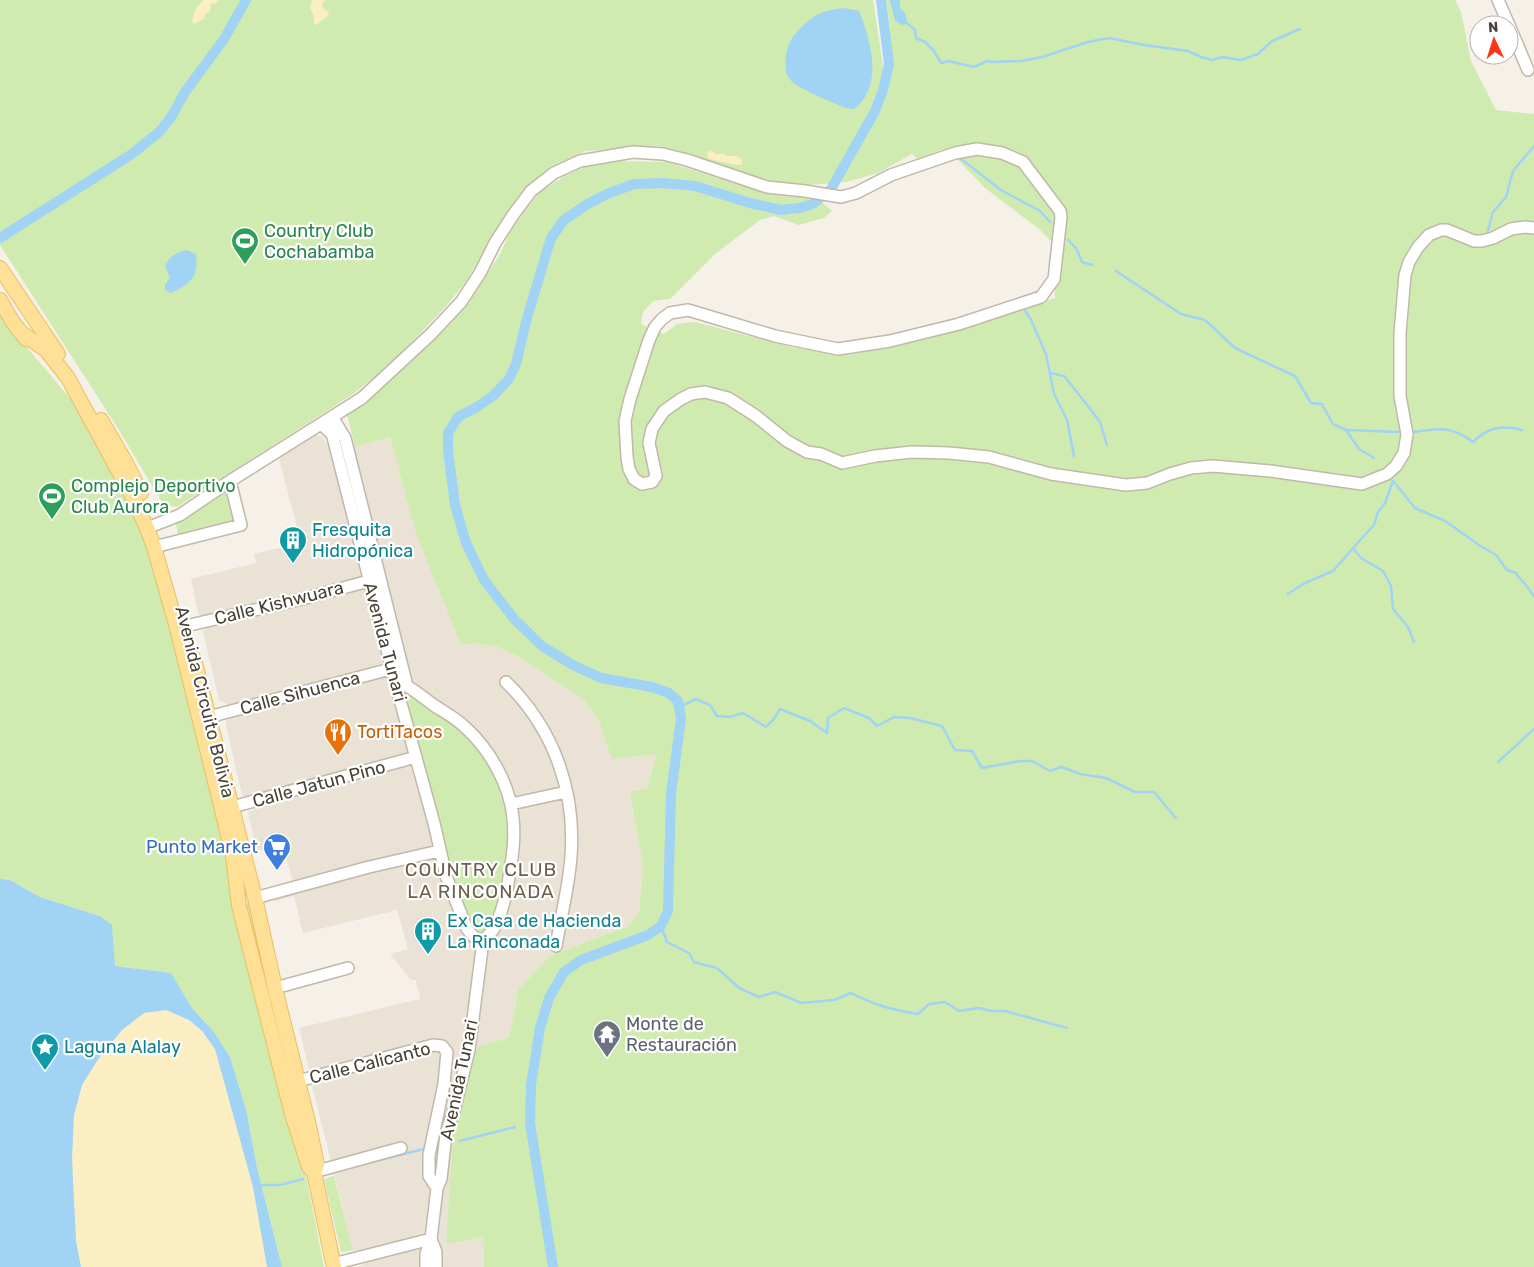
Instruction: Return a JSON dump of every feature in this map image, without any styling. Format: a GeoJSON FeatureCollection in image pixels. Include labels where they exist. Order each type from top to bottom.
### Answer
{"type":"FeatureCollection","features":[{"type":"Feature","properties":{"kind":"main road","name":"Avenida Circuito Bolivia"},"geometry":{"type":"LineString","coordinates":[[0,268],[58,354],[126,463],[158,546],[182,627],[227,809],[255,898],[317,1165],[314,1172],[334,1265]]}},
{"type":"Feature","properties":{"kind":"main road","name":"Avenida Circuito Bolivia"},"geometry":{"type":"LineString","coordinates":[[0,300],[20,332],[34,340],[50,354],[68,378],[151,527]]}},
{"type":"Feature","properties":{"kind":"main road","name":"Avenida Circuito Bolivia"},"geometry":{"type":"LineString","coordinates":[[227,809],[240,906],[292,1114],[308,1167],[314,1172]]}},
{"type":"Feature","properties":{"kind":"street"},"geometry":{"type":"LineString","coordinates":[[1498,0],[1505,15]]}},
{"type":"Feature","properties":{"kind":"street"},"geometry":{"type":"LineString","coordinates":[[1519,49],[1528,70],[1534,58]]}},
{"type":"Feature","properties":{"kind":"street"},"geometry":{"type":"LineString","coordinates":[[151,527],[180,515],[230,481],[362,398],[431,334],[461,302],[480,273],[508,222],[531,191],[554,173],[580,161],[633,152],[663,154],[687,160],[767,187],[841,198],[856,193],[891,175],[955,154],[977,150],[1002,153],[1022,162],[1060,211],[1061,217],[1054,279],[1041,297],[959,324],[890,341],[838,349],[775,336],[688,310],[670,313],[655,327],[649,340],[625,421],[626,457],[629,469],[637,482],[642,484],[648,484],[655,479],[656,473],[649,443],[652,430],[664,411],[691,394],[705,392],[728,398],[756,416],[787,441],[807,452],[821,454],[842,463],[875,456],[912,452],[949,453],[990,457],[1051,474],[1126,485],[1147,483],[1191,468],[1212,466],[1270,471],[1362,484],[1387,474],[1396,466],[1404,453],[1406,434],[1400,396],[1400,333],[1405,276],[1409,262],[1418,247],[1430,235],[1441,230],[1448,230],[1474,241],[1482,241],[1511,229],[1534,228]]}},
{"type":"Feature","properties":{"kind":"street","name":"Avenida Tunari"},"geometry":{"type":"LineString","coordinates":[[332,417],[345,438],[374,579]]}},
{"type":"Feature","properties":{"kind":"street","name":"Avenida Tunari"},"geometry":{"type":"LineString","coordinates":[[322,424],[332,434],[374,579],[402,687],[416,757],[446,876],[467,930],[474,937],[483,941]]}},
{"type":"Feature","properties":{"kind":"street"},"geometry":{"type":"LineString","coordinates":[[158,546],[241,525],[230,481]]}},
{"type":"Feature","properties":{"kind":"street","name":"Calle Kishwuara"},"geometry":{"type":"LineString","coordinates":[[182,627],[306,598],[374,579]]}},
{"type":"Feature","properties":{"kind":"street","name":"Calle Sihuenca"},"geometry":{"type":"LineString","coordinates":[[204,718],[397,667]]}},
{"type":"Feature","properties":{"kind":"street"},"geometry":{"type":"LineString","coordinates":[[506,682],[522,698],[542,726],[558,759],[566,792],[572,828],[572,854],[556,946]]}},
{"type":"Feature","properties":{"kind":"street","name":"Avenida Tunari"},"geometry":{"type":"LineString","coordinates":[[402,687],[452,716],[473,735],[496,767],[511,804],[514,819],[513,852],[508,884],[497,921],[493,930],[483,941],[469,1050],[456,1107],[446,1134],[441,1179],[437,1188],[431,1238],[426,1254],[426,1267]]}},
{"type":"Feature","properties":{"kind":"street","name":"Calle Jatun Pino"},"geometry":{"type":"LineString","coordinates":[[227,809],[416,757]]}},
{"type":"Feature","properties":{"kind":"street"},"geometry":{"type":"LineString","coordinates":[[511,804],[566,792]]}},
{"type":"Feature","properties":{"kind":"street"},"geometry":{"type":"LineString","coordinates":[[255,898],[369,867],[439,851]]}},
{"type":"Feature","properties":{"kind":"street"},"geometry":{"type":"LineString","coordinates":[[275,988],[348,968]]}},
{"type":"Feature","properties":{"kind":"street","name":"Calle Calicanto"},"geometry":{"type":"LineString","coordinates":[[298,1081],[426,1046],[442,1046]]}},
{"type":"Feature","properties":{"kind":"street","name":"Avenida Tunari"},"geometry":{"type":"LineString","coordinates":[[437,1188],[429,1176],[429,1155],[444,1084],[446,1052],[442,1046]]}},
{"type":"Feature","properties":{"kind":"street"},"geometry":{"type":"LineString","coordinates":[[314,1172],[401,1148]]}},
{"type":"Feature","properties":{"kind":"street"},"geometry":{"type":"LineString","coordinates":[[334,1265],[431,1238]]}},
{"type":"Feature","properties":{"kind":"street","name":"Avenida Tunari"},"geometry":{"type":"LineString","coordinates":[[431,1238],[436,1252],[436,1267]]}},
{"type":"Feature","properties":{"kind":"shaded area","name":"COUNTRY CLUB LA RINCONADA"},"geometry":{"type":"Polygon","coordinates":[[[316,435],[321,436],[326,443],[352,436],[355,447],[390,437],[416,534],[461,645],[472,643],[498,647],[519,657],[583,699],[599,720],[606,738],[656,753],[647,789],[630,793],[643,867],[639,913],[629,926],[551,955],[518,990],[509,1038],[446,1244],[483,1237],[484,1267],[359,1267],[365,1263],[362,1252],[354,1250],[352,1247],[334,1173],[342,1171],[339,1159],[331,1161],[313,1089],[313,1084],[320,1075],[318,1069],[312,1071],[309,1069],[299,1028],[420,999],[416,980],[411,980],[390,954],[408,949],[397,910],[303,933],[294,896],[276,901],[274,893],[293,883],[283,845],[256,851],[248,812],[254,810],[253,801],[242,795],[226,725],[226,720],[232,717],[231,711],[229,705],[219,700],[203,631],[209,627],[208,618],[202,617],[198,613],[191,579],[256,563],[254,554],[301,543],[279,458],[316,435]]]}},
{"type":"Feature","properties":{"kind":"green space"},"geometry":{"type":"Polygon","coordinates":[[[0,0],[873,0],[886,87],[890,66],[890,44],[886,0],[1455,0],[1461,12],[1469,51],[1469,65],[1473,65],[1496,110],[1534,114],[1534,1267],[484,1267],[483,1237],[446,1244],[453,1137],[477,1047],[509,1038],[518,990],[551,955],[629,926],[639,912],[643,867],[630,792],[647,789],[656,754],[612,759],[599,720],[583,699],[519,657],[498,647],[472,643],[461,645],[416,534],[390,437],[355,447],[348,418],[345,414],[366,403],[469,302],[499,256],[512,228],[539,193],[583,167],[616,161],[667,162],[763,192],[814,196],[832,211],[824,218],[799,225],[774,216],[760,220],[715,254],[670,299],[653,301],[643,312],[641,324],[664,334],[677,324],[695,322],[791,347],[849,355],[938,336],[1055,298],[1055,286],[1062,267],[1053,243],[1038,228],[985,188],[956,158],[943,149],[918,159],[912,154],[878,173],[846,182],[795,186],[753,176],[677,150],[658,146],[586,151],[550,167],[523,190],[506,214],[465,283],[447,305],[392,363],[353,394],[177,507],[163,504],[119,430],[0,245],[0,0]]]}},
{"type":"Feature","properties":{"kind":"green space"},"geometry":{"type":"Polygon","coordinates":[[[0,310],[18,337],[74,403],[121,486],[143,535],[180,667],[303,1161],[324,1267],[282,1267],[257,1168],[246,1109],[230,1057],[214,1032],[192,1008],[171,973],[115,966],[100,916],[40,897],[10,880],[0,879],[0,310]]]}},
{"type":"Feature","properties":{"kind":"green space"},"geometry":{"type":"Polygon","coordinates":[[[229,489],[238,521],[178,535],[176,524],[224,490],[229,489]]]}},
{"type":"Feature","properties":{"kind":"green space"},"geometry":{"type":"Polygon","coordinates":[[[409,693],[472,739],[487,762],[498,785],[508,834],[507,859],[504,883],[496,907],[485,930],[482,931],[473,930],[448,868],[406,696],[409,693]]]}},
{"type":"Feature","properties":{"kind":"green space"},"geometry":{"type":"Polygon","coordinates":[[[250,902],[305,1123],[299,1124],[244,904],[250,902]]]}},
{"type":"Feature","properties":{"kind":"green space"},"geometry":{"type":"Polygon","coordinates":[[[334,1176],[354,1250],[341,1252],[324,1179],[334,1176]]]}},
{"type":"Feature","properties":{"kind":"sand"},"geometry":{"type":"Polygon","coordinates":[[[203,0],[219,0],[215,4],[211,3],[210,11],[205,14],[204,19],[194,24],[192,21],[195,10],[203,0]]]}},
{"type":"Feature","properties":{"kind":"sand"},"geometry":{"type":"Polygon","coordinates":[[[312,0],[326,0],[323,2],[322,7],[329,12],[328,16],[316,25],[314,24],[314,15],[310,9],[312,0]]]}},
{"type":"Feature","properties":{"kind":"sand"},"geometry":{"type":"Polygon","coordinates":[[[710,150],[716,154],[736,156],[742,159],[742,165],[709,159],[707,154],[710,150]]]}},
{"type":"Feature","properties":{"kind":"sand"},"geometry":{"type":"Polygon","coordinates":[[[165,1010],[193,1025],[215,1049],[253,1187],[267,1267],[81,1267],[73,1201],[72,1150],[73,1125],[82,1086],[94,1064],[129,1023],[145,1012],[165,1010]]]}},
{"type":"Feature","properties":{"kind":"water"},"geometry":{"type":"Polygon","coordinates":[[[890,0],[900,0],[900,8],[905,13],[908,24],[903,25],[895,21],[890,0]]]}},
{"type":"Feature","properties":{"kind":"water"},"geometry":{"type":"Polygon","coordinates":[[[845,8],[859,11],[871,49],[872,76],[869,88],[863,99],[854,109],[845,108],[798,86],[786,73],[786,58],[789,44],[802,27],[822,12],[845,8]]]}},
{"type":"Feature","properties":{"kind":"water"},"geometry":{"type":"Polygon","coordinates":[[[187,250],[196,254],[195,274],[183,287],[170,293],[165,290],[165,285],[170,278],[165,266],[174,255],[187,250]]]}},
{"type":"Feature","properties":{"kind":"water","name":"Laguna Alalay"},"geometry":{"type":"Polygon","coordinates":[[[0,879],[10,880],[40,897],[100,916],[112,925],[115,966],[171,973],[192,1008],[214,1032],[230,1057],[246,1109],[257,1168],[282,1267],[267,1267],[253,1187],[215,1049],[202,1031],[189,1020],[166,1010],[144,1013],[122,1030],[99,1058],[82,1085],[74,1115],[72,1158],[76,1241],[81,1267],[0,1267],[0,879]]]}},
{"type":"Feature","properties":{"kind":"waterway"},"geometry":{"type":"LineString","coordinates":[[0,238],[132,154],[159,132],[170,119],[185,92],[224,39],[246,0]]}},
{"type":"Feature","properties":{"kind":"waterway"},"geometry":{"type":"LineString","coordinates":[[553,1267],[530,1123],[531,1085],[540,1028],[549,998],[564,972],[581,960],[648,935],[661,926],[668,911],[671,794],[681,718],[678,701],[669,693],[652,687],[601,678],[571,664],[542,646],[515,620],[484,580],[466,543],[455,505],[448,450],[448,433],[458,417],[493,396],[509,379],[516,364],[527,318],[551,238],[564,220],[586,205],[607,194],[634,184],[663,183],[695,186],[750,203],[781,210],[800,208],[813,204],[831,189],[875,111],[883,90],[889,64],[881,0]]}},
{"type":"Feature","properties":{"kind":"waterway"},"geometry":{"type":"LineString","coordinates":[[908,24],[915,30],[916,38],[925,42],[934,51],[941,63],[949,61],[974,67],[987,61],[1021,61],[1042,57],[1088,42],[1109,38],[1188,51],[1213,60],[1222,57],[1241,60],[1258,54],[1272,41],[1300,29]]}},
{"type":"Feature","properties":{"kind":"waterway"},"geometry":{"type":"LineString","coordinates":[[1488,230],[1493,212],[1506,197],[1513,171],[1534,146]]}},
{"type":"Feature","properties":{"kind":"waterway"},"geometry":{"type":"LineString","coordinates":[[960,158],[1001,190],[1040,211],[1050,222]]}},
{"type":"Feature","properties":{"kind":"waterway"},"geometry":{"type":"LineString","coordinates":[[1068,240],[1076,248],[1082,262],[1093,265]]}},
{"type":"Feature","properties":{"kind":"waterway"},"geometry":{"type":"LineString","coordinates":[[1116,271],[1181,314],[1205,320],[1235,348],[1295,376],[1311,403],[1322,404],[1333,424],[1346,430],[1359,449],[1374,458]]}},
{"type":"Feature","properties":{"kind":"waterway"},"geometry":{"type":"LineString","coordinates":[[1023,307],[1046,354],[1054,394],[1067,420],[1074,456]]}},
{"type":"Feature","properties":{"kind":"waterway"},"geometry":{"type":"LineString","coordinates":[[1051,373],[1064,376],[1088,406],[1100,422],[1107,445]]}},
{"type":"Feature","properties":{"kind":"waterway"},"geometry":{"type":"LineString","coordinates":[[1414,432],[1445,429],[1458,433],[1473,442],[1484,433],[1495,428],[1522,430]]}},
{"type":"Feature","properties":{"kind":"waterway"},"geometry":{"type":"LineString","coordinates":[[1347,430],[1400,432]]}},
{"type":"Feature","properties":{"kind":"waterway"},"geometry":{"type":"LineString","coordinates":[[1414,642],[1408,627],[1393,609],[1391,586],[1383,571],[1361,558],[1353,548],[1374,525],[1393,481],[1415,508],[1445,521],[1496,555],[1507,570],[1516,573],[1534,596]]}},
{"type":"Feature","properties":{"kind":"waterway"},"geometry":{"type":"LineString","coordinates":[[1288,594],[1303,584],[1333,571],[1353,548]]}},
{"type":"Feature","properties":{"kind":"waterway"},"geometry":{"type":"LineString","coordinates":[[679,707],[696,699],[710,705],[717,716],[730,717],[743,713],[766,727],[780,709],[810,721],[827,733],[828,718],[844,708],[869,718],[877,726],[894,717],[910,718],[942,726],[955,750],[972,751],[982,768],[1020,761],[1032,761],[1050,771],[1061,767],[1080,774],[1106,778],[1135,792],[1154,792],[1176,818]]}},
{"type":"Feature","properties":{"kind":"waterway"},"geometry":{"type":"LineString","coordinates":[[1498,762],[1534,729]]}},
{"type":"Feature","properties":{"kind":"waterway"},"geometry":{"type":"LineString","coordinates":[[661,926],[667,942],[689,953],[694,962],[717,968],[739,988],[759,997],[775,992],[801,1003],[834,1000],[851,993],[868,1001],[900,1011],[918,1014],[929,1004],[945,1002],[959,1011],[979,1008],[991,1011],[1005,1011],[1067,1028]]}},
{"type":"Feature","properties":{"kind":"waterway"},"geometry":{"type":"LineString","coordinates":[[460,1141],[515,1127]]}},
{"type":"Feature","properties":{"kind":"waterway"},"geometry":{"type":"LineString","coordinates":[[375,1161],[424,1149]]}},
{"type":"Feature","properties":{"kind":"waterway"},"geometry":{"type":"LineString","coordinates":[[262,1185],[280,1185],[303,1179]]}},
{"type":"Feature","properties":{"kind":"place","name":"Country Club Cochabamba"},"geometry":{"type":"Point","coordinates":[245,265]}},
{"type":"Feature","properties":{"kind":"place","name":"Complejo Deportivo Club Aurora"},"geometry":{"type":"Point","coordinates":[52,520]}},
{"type":"Feature","properties":{"kind":"place","name":"Fresquita Hidropónica"},"geometry":{"type":"Point","coordinates":[293,564]}},
{"type":"Feature","properties":{"kind":"place","name":"TortiTacos"},"geometry":{"type":"Point","coordinates":[338,756]}},
{"type":"Feature","properties":{"kind":"place","name":"Punto Market"},"geometry":{"type":"Point","coordinates":[277,871]}},
{"type":"Feature","properties":{"kind":"place","name":"Ex Casa de Hacienda La Rinconada"},"geometry":{"type":"Point","coordinates":[428,955]}},
{"type":"Feature","properties":{"kind":"place","name":"Monte de Restauración"},"geometry":{"type":"Point","coordinates":[607,1058]}},
{"type":"Feature","properties":{"kind":"place","name":"Laguna Alalay"},"geometry":{"type":"Point","coordinates":[45,1071]}},
{"type":"Feature","properties":{"kind":"district","name":"COUNTRY CLUB LA RINCONADA"},"geometry":{"type":"Point","coordinates":[481,880]}}]}
